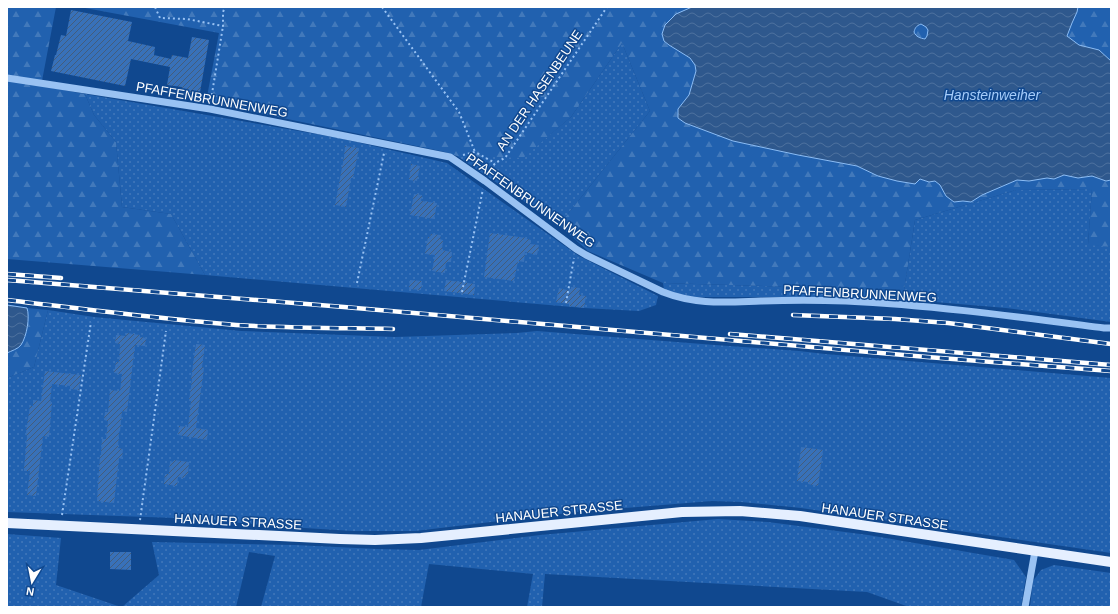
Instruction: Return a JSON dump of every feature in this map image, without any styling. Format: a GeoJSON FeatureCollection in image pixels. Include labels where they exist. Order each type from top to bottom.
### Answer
{"type":"FeatureCollection","features":[{"type":"Feature","properties":{"kind":"main road","name":"HANAUER STRASSE"},"geometry":{"type":"LineString","coordinates":[[7,523],[388,540],[682,512],[740,511],[800,516],[1111,562]]}},
{"type":"Feature","properties":{"kind":"lane","name":"PFAFFENBRUNNENWEG"},"geometry":{"type":"LineString","coordinates":[[7,78],[210,109],[450,157],[485,181],[576,249],[663,292],[688,300],[705,302],[804,300],[895,304],[1111,328]]}},
{"type":"Feature","properties":{"kind":"lane"},"geometry":{"type":"LineString","coordinates":[[1025,607],[1035,551]]}},
{"type":"Feature","properties":{"kind":"path"},"geometry":{"type":"LineString","coordinates":[[155,7],[160,18],[186,19],[223,26]]}},
{"type":"Feature","properties":{"kind":"path"},"geometry":{"type":"LineString","coordinates":[[210,109],[223,26],[223,12],[225,7]]}},
{"type":"Feature","properties":{"kind":"path"},"geometry":{"type":"LineString","coordinates":[[382,7],[459,112],[475,152],[495,163]]}},
{"type":"Feature","properties":{"kind":"path","name":"AN DER HASENBEUNE"},"geometry":{"type":"LineString","coordinates":[[462,292],[485,181],[495,163],[505,158],[606,7]]}},
{"type":"Feature","properties":{"kind":"path"},"geometry":{"type":"LineString","coordinates":[[357,283],[382,161],[387,144]]}},
{"type":"Feature","properties":{"kind":"path"},"geometry":{"type":"LineString","coordinates":[[450,157],[475,152]]}},
{"type":"Feature","properties":{"kind":"path"},"geometry":{"type":"LineString","coordinates":[[566,303],[576,249]]}},
{"type":"Feature","properties":{"kind":"path"},"geometry":{"type":"LineString","coordinates":[[61,525],[91,322]]}},
{"type":"Feature","properties":{"kind":"path"},"geometry":{"type":"LineString","coordinates":[[138,529],[166,331]]}},
{"type":"Feature","properties":{"kind":"green space"},"geometry":{"type":"Polygon","coordinates":[[[7,7],[56,7],[41,86],[85,94],[94,115],[116,142],[122,207],[171,214],[205,275],[7,259],[7,7]]]}},
{"type":"Feature","properties":{"kind":"green space"},"geometry":{"type":"Polygon","coordinates":[[[80,7],[692,7],[664,41],[690,58],[695,65],[696,71],[689,95],[678,109],[685,123],[733,141],[857,166],[878,176],[915,184],[920,179],[929,182],[935,181],[940,185],[946,196],[954,202],[971,202],[982,195],[1017,180],[1029,181],[1047,178],[1054,179],[1064,175],[1078,178],[1092,176],[1106,181],[1111,180],[1111,247],[1088,245],[1092,189],[1016,190],[915,220],[904,290],[663,283],[588,251],[559,225],[650,111],[622,43],[571,117],[523,158],[457,156],[445,152],[206,102],[219,33],[80,7]]]}},
{"type":"Feature","properties":{"kind":"green space"},"geometry":{"type":"Polygon","coordinates":[[[1078,7],[1111,7],[1111,61],[1099,50],[1079,45],[1067,36],[1078,7]]]}},
{"type":"Feature","properties":{"kind":"green space"},"geometry":{"type":"Polygon","coordinates":[[[921,24],[928,30],[925,39],[918,37],[914,32],[915,28],[921,24]]]}},
{"type":"Feature","properties":{"kind":"green space"},"geometry":{"type":"Polygon","coordinates":[[[622,43],[650,111],[559,225],[457,156],[523,157],[571,117],[622,43]]]}},
{"type":"Feature","properties":{"kind":"green space"},"geometry":{"type":"Polygon","coordinates":[[[85,94],[339,138],[447,163],[579,256],[658,296],[656,305],[639,311],[584,308],[205,275],[171,214],[122,207],[116,142],[94,115],[85,94]]]}},
{"type":"Feature","properties":{"kind":"green space"},"geometry":{"type":"Polygon","coordinates":[[[1092,189],[1088,244],[1111,247],[1111,322],[1006,308],[923,301],[822,297],[692,297],[664,290],[663,283],[904,290],[915,220],[1016,190],[1092,189]]]}},
{"type":"Feature","properties":{"kind":"green space"},"geometry":{"type":"Polygon","coordinates":[[[27,308],[48,310],[34,367],[7,378],[7,353],[20,346],[23,341],[28,322],[27,308]]]}},
{"type":"Feature","properties":{"kind":"green space"},"geometry":{"type":"Polygon","coordinates":[[[48,310],[94,317],[241,331],[395,337],[537,331],[799,351],[1111,378],[1111,553],[801,508],[741,502],[712,501],[576,512],[415,531],[353,531],[272,526],[203,519],[7,512],[7,378],[34,367],[48,310]]]}},
{"type":"Feature","properties":{"kind":"green space"},"geometry":{"type":"Polygon","coordinates":[[[718,519],[768,522],[868,535],[1014,560],[1026,577],[1021,607],[909,607],[867,592],[545,574],[542,607],[527,607],[533,574],[429,564],[421,607],[261,607],[275,556],[249,552],[236,607],[122,607],[159,575],[152,542],[295,545],[419,550],[540,535],[718,519]]]}},
{"type":"Feature","properties":{"kind":"green space"},"geometry":{"type":"Polygon","coordinates":[[[7,534],[61,538],[56,585],[121,607],[7,607],[7,534]]]}},
{"type":"Feature","properties":{"kind":"green space"},"geometry":{"type":"Polygon","coordinates":[[[1054,565],[1111,573],[1111,607],[1030,607],[1033,581],[1041,570],[1054,565]]]}},
{"type":"Feature","properties":{"kind":"water","name":"Hansteinweiher"},"geometry":{"type":"Polygon","coordinates":[[[692,7],[1078,7],[1067,36],[1079,45],[1099,50],[1111,61],[1111,180],[1106,181],[1092,176],[1078,178],[1064,175],[1054,179],[1047,178],[1029,181],[1017,180],[982,195],[971,202],[954,202],[946,196],[940,185],[935,181],[929,182],[920,179],[915,184],[897,181],[878,176],[857,166],[733,141],[685,123],[678,118],[678,109],[689,95],[696,71],[695,65],[690,58],[664,41],[662,34],[665,25],[676,14],[692,7]],[[921,24],[916,27],[914,32],[915,34],[918,37],[925,39],[928,30],[921,24]]]}},
{"type":"Feature","properties":{"kind":"water"},"geometry":{"type":"Polygon","coordinates":[[[7,305],[27,308],[28,321],[21,345],[7,353],[7,305]]]}},
{"type":"Feature","properties":{"kind":"building"},"geometry":{"type":"Polygon","coordinates":[[[71,10],[132,22],[128,41],[155,47],[154,55],[171,59],[172,55],[188,58],[192,37],[209,40],[199,98],[181,95],[182,87],[167,85],[170,67],[131,59],[125,86],[51,71],[61,35],[66,36],[71,10]]]}},
{"type":"Feature","properties":{"kind":"building"},"geometry":{"type":"Polygon","coordinates":[[[345,146],[359,148],[353,178],[351,178],[346,207],[335,205],[345,146]]]}},
{"type":"Feature","properties":{"kind":"building"},"geometry":{"type":"Polygon","coordinates":[[[411,164],[420,166],[417,181],[409,180],[411,164]]]}},
{"type":"Feature","properties":{"kind":"building"},"geometry":{"type":"Polygon","coordinates":[[[414,194],[422,195],[421,201],[437,203],[434,219],[410,215],[414,194]]]}},
{"type":"Feature","properties":{"kind":"building"},"geometry":{"type":"Polygon","coordinates":[[[490,233],[527,238],[531,240],[530,244],[539,245],[537,255],[525,252],[524,262],[518,261],[514,281],[484,277],[490,233]]]}},
{"type":"Feature","properties":{"kind":"building"},"geometry":{"type":"Polygon","coordinates":[[[431,234],[441,235],[440,239],[443,240],[442,250],[452,252],[451,262],[446,262],[445,273],[432,271],[435,255],[425,254],[428,237],[430,237],[431,234]]]}},
{"type":"Feature","properties":{"kind":"building"},"geometry":{"type":"Polygon","coordinates":[[[410,280],[422,281],[421,290],[409,289],[410,280]]]}},
{"type":"Feature","properties":{"kind":"building"},"geometry":{"type":"Polygon","coordinates":[[[446,280],[475,284],[474,295],[444,291],[446,280]]]}},
{"type":"Feature","properties":{"kind":"building"},"geometry":{"type":"Polygon","coordinates":[[[571,287],[580,288],[579,295],[586,296],[584,308],[556,302],[559,288],[571,291],[571,287]]]}},
{"type":"Feature","properties":{"kind":"building"},"geometry":{"type":"Polygon","coordinates":[[[127,333],[140,335],[140,337],[146,338],[145,346],[135,345],[127,412],[122,411],[120,432],[119,431],[118,448],[123,449],[122,459],[119,458],[114,503],[97,501],[102,439],[106,439],[108,421],[104,420],[105,412],[108,412],[110,390],[120,391],[122,374],[114,373],[116,362],[119,362],[120,344],[115,343],[116,335],[126,336],[127,333]]]}},
{"type":"Feature","properties":{"kind":"building"},"geometry":{"type":"Polygon","coordinates":[[[196,344],[205,345],[202,367],[204,368],[196,428],[208,430],[207,440],[178,435],[179,426],[188,427],[191,401],[189,401],[191,379],[196,344]]]}},
{"type":"Feature","properties":{"kind":"building"},"geometry":{"type":"Polygon","coordinates":[[[45,371],[81,375],[79,390],[70,389],[70,386],[52,384],[49,437],[43,436],[36,496],[27,495],[30,471],[24,471],[27,437],[26,432],[30,406],[33,406],[33,400],[41,401],[45,371]]]}},
{"type":"Feature","properties":{"kind":"building"},"geometry":{"type":"Polygon","coordinates":[[[801,447],[823,450],[818,486],[808,484],[808,482],[797,481],[801,447]]]}},
{"type":"Feature","properties":{"kind":"building"},"geometry":{"type":"Polygon","coordinates":[[[174,460],[189,462],[188,474],[186,474],[185,478],[178,477],[177,486],[164,484],[165,474],[169,474],[170,461],[174,462],[174,460]]]}},
{"type":"Feature","properties":{"kind":"building"},"geometry":{"type":"Polygon","coordinates":[[[110,552],[131,552],[131,570],[110,569],[110,552]]]}},
{"type":"Feature","properties":{"kind":"railway"},"geometry":{"type":"LineString","coordinates":[[7,274],[61,278]]}},
{"type":"Feature","properties":{"kind":"railway"},"geometry":{"type":"LineString","coordinates":[[7,280],[1111,371]]}},
{"type":"Feature","properties":{"kind":"railway"},"geometry":{"type":"LineString","coordinates":[[7,300],[207,323],[393,329]]}},
{"type":"Feature","properties":{"kind":"railway"},"geometry":{"type":"LineString","coordinates":[[793,315],[895,319],[948,323],[1111,344]]}},
{"type":"Feature","properties":{"kind":"railway"},"geometry":{"type":"LineString","coordinates":[[730,334],[1111,365]]}}]}
